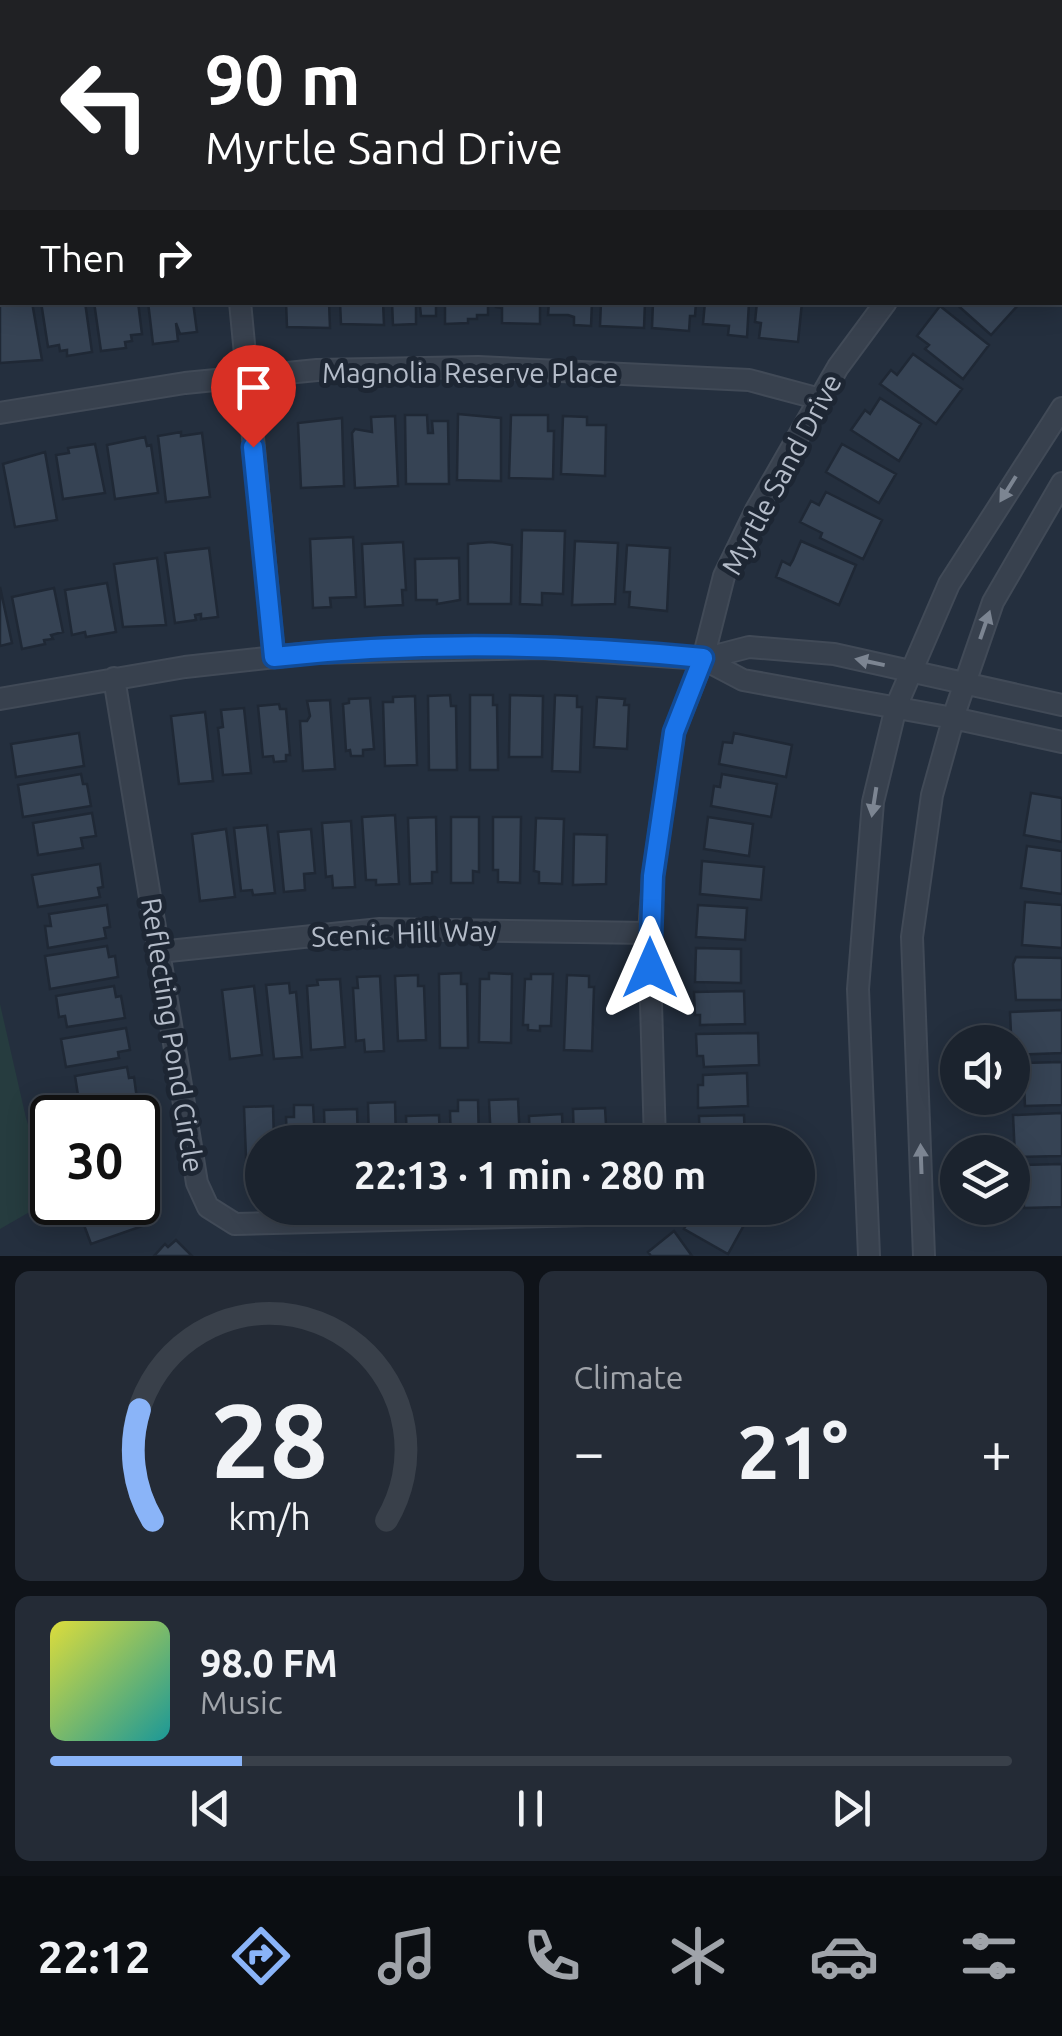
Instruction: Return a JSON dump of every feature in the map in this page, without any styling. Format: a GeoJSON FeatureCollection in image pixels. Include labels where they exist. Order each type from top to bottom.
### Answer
{"type":"FeatureCollection","features":[{"type":"Feature","properties":{"kind":"street"},"geometry":{"type":"LineString","coordinates":[[240,305],[274,657]]}},
{"type":"Feature","properties":{"kind":"street","name":"Myrtle Sand Drive"},"geometry":{"type":"LineString","coordinates":[[703,658],[724,576],[756,510],[838,367],[884,305]]}},
{"type":"Feature","properties":{"kind":"street","name":"Magnolia Reserve Place"},"geometry":{"type":"LineString","coordinates":[[0,413],[167,386],[317,370],[478,367],[749,380],[820,399]]}},
{"type":"Feature","properties":{"kind":"street"},"geometry":{"type":"LineString","coordinates":[[869,1256],[858,990],[872,802],[896,707],[949,584],[1062,408]]}},
{"type":"Feature","properties":{"kind":"street"},"geometry":{"type":"LineString","coordinates":[[924,1256],[912,937],[932,795],[953,718],[993,602],[1062,482]]}},
{"type":"Feature","properties":{"kind":"street"},"geometry":{"type":"LineString","coordinates":[[0,699],[114,678],[274,657],[424,648],[542,648],[703,658],[749,647],[834,654],[1062,705]]}},
{"type":"Feature","properties":{"kind":"street"},"geometry":{"type":"LineString","coordinates":[[703,658],[742,680],[1062,742]]}},
{"type":"Feature","properties":{"kind":"street"},"geometry":{"type":"LineString","coordinates":[[655,1125],[649,932],[653,876],[674,732],[703,658]]}},
{"type":"Feature","properties":{"kind":"street","name":"Reflecting Pond Circle"},"geometry":{"type":"LineString","coordinates":[[114,678],[197,1183],[208,1206],[235,1224],[245,1224]]}},
{"type":"Feature","properties":{"kind":"street","name":"Scenic Hill Way"},"geometry":{"type":"LineString","coordinates":[[159,952],[380,929],[649,932]]}},
{"type":"Feature","properties":{"kind":"green space"},"geometry":{"type":"Polygon","coordinates":[[[0,1004],[30,1130],[30,1212],[0,1229],[0,1004]]]}},
{"type":"Feature","properties":{"kind":"building"},"geometry":{"type":"Polygon","coordinates":[[[0,305],[33,305],[42,360],[0,363],[0,305]]]}},
{"type":"Feature","properties":{"kind":"building"},"geometry":{"type":"Polygon","coordinates":[[[41,305],[85,305],[92,352],[67,356],[67,350],[60,351],[59,345],[48,347],[41,305]]]}},
{"type":"Feature","properties":{"kind":"building"},"geometry":{"type":"Polygon","coordinates":[[[94,305],[138,305],[142,334],[131,335],[132,341],[125,342],[126,348],[101,351],[94,305]]]}},
{"type":"Feature","properties":{"kind":"building"},"geometry":{"type":"Polygon","coordinates":[[[148,305],[193,305],[197,332],[180,334],[176,323],[178,341],[153,344],[148,305]]]}},
{"type":"Feature","properties":{"kind":"building"},"geometry":{"type":"Polygon","coordinates":[[[286,305],[329,305],[330,328],[287,327],[286,305]]]}},
{"type":"Feature","properties":{"kind":"building"},"geometry":{"type":"Polygon","coordinates":[[[340,305],[383,305],[384,325],[341,324],[340,305]]]}},
{"type":"Feature","properties":{"kind":"building"},"geometry":{"type":"Polygon","coordinates":[[[392,305],[436,305],[436,316],[421,316],[420,306],[416,306],[416,324],[393,325],[392,305]]]}},
{"type":"Feature","properties":{"kind":"building"},"geometry":{"type":"Polygon","coordinates":[[[445,305],[488,305],[488,315],[477,315],[468,323],[445,324],[445,305]]]}},
{"type":"Feature","properties":{"kind":"building"},"geometry":{"type":"Polygon","coordinates":[[[540,305],[540,324],[502,323],[502,308],[496,307],[540,305]]]}},
{"type":"Feature","properties":{"kind":"building"},"geometry":{"type":"Polygon","coordinates":[[[549,305],[592,305],[591,326],[574,325],[574,317],[568,315],[548,315],[549,305]]]}},
{"type":"Feature","properties":{"kind":"building"},"geometry":{"type":"Polygon","coordinates":[[[601,305],[645,305],[644,328],[600,326],[601,305]]]}},
{"type":"Feature","properties":{"kind":"building"},"geometry":{"type":"Polygon","coordinates":[[[653,305],[696,305],[689,331],[652,328],[653,305]]]}},
{"type":"Feature","properties":{"kind":"building"},"geometry":{"type":"Polygon","coordinates":[[[705,305],[749,305],[747,337],[728,335],[729,326],[703,324],[705,305]]]}},
{"type":"Feature","properties":{"kind":"building"},"geometry":{"type":"Polygon","coordinates":[[[757,305],[802,305],[798,342],[759,338],[761,323],[755,322],[757,305]]]}},
{"type":"Feature","properties":{"kind":"building"},"geometry":{"type":"Polygon","coordinates":[[[957,305],[1018,305],[991,335],[957,305]]]}},
{"type":"Feature","properties":{"kind":"building"},"geometry":{"type":"Polygon","coordinates":[[[940,306],[989,345],[963,379],[925,349],[929,345],[917,336],[940,306]]]}},
{"type":"Feature","properties":{"kind":"building"},"geometry":{"type":"Polygon","coordinates":[[[913,354],[962,389],[936,424],[880,384],[891,370],[897,375],[913,354]]]}},
{"type":"Feature","properties":{"kind":"building"},"geometry":{"type":"Polygon","coordinates":[[[880,398],[921,424],[899,461],[851,430],[865,410],[870,414],[880,398]]]}},
{"type":"Feature","properties":{"kind":"building"},"geometry":{"type":"Polygon","coordinates":[[[458,414],[501,418],[501,481],[457,480],[458,414]]]}},
{"type":"Feature","properties":{"kind":"building"},"geometry":{"type":"Polygon","coordinates":[[[405,415],[427,415],[428,433],[433,433],[432,421],[448,421],[449,484],[406,484],[405,415]]]}},
{"type":"Feature","properties":{"kind":"building"},"geometry":{"type":"Polygon","coordinates":[[[511,415],[548,415],[548,431],[554,431],[553,479],[509,478],[511,415]]]}},
{"type":"Feature","properties":{"kind":"building"},"geometry":{"type":"Polygon","coordinates":[[[395,416],[398,486],[355,488],[352,433],[355,429],[372,432],[371,417],[395,416]]]}},
{"type":"Feature","properties":{"kind":"building"},"geometry":{"type":"Polygon","coordinates":[[[563,416],[587,417],[587,425],[606,425],[605,476],[561,474],[563,416]]]}},
{"type":"Feature","properties":{"kind":"building"},"geometry":{"type":"Polygon","coordinates":[[[342,418],[344,486],[301,488],[298,423],[342,418]]]}},
{"type":"Feature","properties":{"kind":"building"},"geometry":{"type":"Polygon","coordinates":[[[181,432],[181,436],[202,433],[210,497],[166,502],[158,436],[181,432]]]}},
{"type":"Feature","properties":{"kind":"building"},"geometry":{"type":"Polygon","coordinates":[[[145,437],[147,446],[151,445],[158,493],[115,499],[107,445],[145,437]]]}},
{"type":"Feature","properties":{"kind":"building"},"geometry":{"type":"Polygon","coordinates":[[[95,444],[105,493],[63,499],[56,455],[69,453],[68,448],[95,444]]]}},
{"type":"Feature","properties":{"kind":"building"},"geometry":{"type":"Polygon","coordinates":[[[842,444],[896,474],[879,503],[826,472],[842,444]]]}},
{"type":"Feature","properties":{"kind":"building"},"geometry":{"type":"Polygon","coordinates":[[[45,452],[57,520],[15,527],[3,464],[45,452]]]}},
{"type":"Feature","properties":{"kind":"building"},"geometry":{"type":"Polygon","coordinates":[[[826,492],[882,520],[863,559],[820,538],[822,533],[800,522],[811,501],[819,505],[826,492]]]}},
{"type":"Feature","properties":{"kind":"building"},"geometry":{"type":"Polygon","coordinates":[[[522,530],[565,531],[563,594],[542,593],[542,605],[520,604],[522,530]]]}},
{"type":"Feature","properties":{"kind":"building"},"geometry":{"type":"Polygon","coordinates":[[[353,537],[356,597],[330,598],[331,607],[313,608],[310,539],[353,537]]]}},
{"type":"Feature","properties":{"kind":"building"},"geometry":{"type":"Polygon","coordinates":[[[575,541],[618,543],[615,604],[572,605],[575,541]]]}},
{"type":"Feature","properties":{"kind":"building"},"geometry":{"type":"Polygon","coordinates":[[[801,541],[856,565],[839,605],[776,577],[782,561],[790,565],[801,541]]]}},
{"type":"Feature","properties":{"kind":"building"},"geometry":{"type":"Polygon","coordinates":[[[403,542],[403,605],[365,607],[362,544],[403,542]]]}},
{"type":"Feature","properties":{"kind":"building"},"geometry":{"type":"Polygon","coordinates":[[[468,544],[512,545],[511,604],[468,604],[468,544]]]}},
{"type":"Feature","properties":{"kind":"building"},"geometry":{"type":"Polygon","coordinates":[[[627,545],[670,548],[667,611],[629,607],[630,592],[624,592],[627,545]]]}},
{"type":"Feature","properties":{"kind":"building"},"geometry":{"type":"Polygon","coordinates":[[[209,548],[218,617],[201,619],[201,614],[195,615],[196,620],[175,623],[165,553],[209,548]]]}},
{"type":"Feature","properties":{"kind":"building"},"geometry":{"type":"Polygon","coordinates":[[[157,558],[166,625],[123,627],[114,564],[157,558]]]}},
{"type":"Feature","properties":{"kind":"building"},"geometry":{"type":"Polygon","coordinates":[[[459,558],[460,600],[437,604],[437,600],[416,600],[415,559],[459,558]]]}},
{"type":"Feature","properties":{"kind":"building"},"geometry":{"type":"Polygon","coordinates":[[[107,583],[116,632],[72,635],[65,590],[107,583]]]}},
{"type":"Feature","properties":{"kind":"building"},"geometry":{"type":"Polygon","coordinates":[[[0,587],[12,643],[0,646],[0,587]]]}},
{"type":"Feature","properties":{"kind":"building"},"geometry":{"type":"Polygon","coordinates":[[[54,588],[63,632],[51,635],[53,639],[44,640],[45,644],[22,649],[12,597],[54,588]]]}},
{"type":"Feature","properties":{"kind":"building"},"geometry":{"type":"Polygon","coordinates":[[[450,695],[451,706],[456,706],[457,770],[429,770],[428,696],[450,695]]]}},
{"type":"Feature","properties":{"kind":"building"},"geometry":{"type":"Polygon","coordinates":[[[470,695],[493,695],[493,705],[497,705],[498,770],[470,770],[470,695]]]}},
{"type":"Feature","properties":{"kind":"building"},"geometry":{"type":"Polygon","coordinates":[[[510,695],[543,696],[542,757],[509,757],[510,695]]]}},
{"type":"Feature","properties":{"kind":"building"},"geometry":{"type":"Polygon","coordinates":[[[555,695],[577,696],[577,707],[582,707],[580,772],[552,771],[555,695]]]}},
{"type":"Feature","properties":{"kind":"building"},"geometry":{"type":"Polygon","coordinates":[[[415,696],[417,765],[385,766],[383,702],[393,702],[393,697],[415,696]]]}},
{"type":"Feature","properties":{"kind":"building"},"geometry":{"type":"Polygon","coordinates":[[[597,697],[625,699],[624,705],[629,705],[627,749],[594,747],[597,697]]]}},
{"type":"Feature","properties":{"kind":"building"},"geometry":{"type":"Polygon","coordinates":[[[370,698],[374,749],[363,750],[363,756],[351,756],[350,750],[346,751],[343,704],[349,703],[349,699],[370,698]]]}},
{"type":"Feature","properties":{"kind":"building"},"geometry":{"type":"Polygon","coordinates":[[[330,700],[335,769],[303,771],[300,721],[307,721],[310,716],[307,701],[330,700]]]}},
{"type":"Feature","properties":{"kind":"building"},"geometry":{"type":"Polygon","coordinates":[[[279,704],[280,709],[286,709],[290,755],[286,755],[286,761],[274,762],[273,756],[263,757],[258,706],[279,704]]]}},
{"type":"Feature","properties":{"kind":"building"},"geometry":{"type":"Polygon","coordinates":[[[244,708],[251,773],[223,775],[218,728],[223,727],[221,710],[244,708]]]}},
{"type":"Feature","properties":{"kind":"building"},"geometry":{"type":"Polygon","coordinates":[[[205,712],[213,781],[179,784],[171,716],[205,712]]]}},
{"type":"Feature","properties":{"kind":"building"},"geometry":{"type":"Polygon","coordinates":[[[79,733],[84,766],[16,777],[11,744],[79,733]]]}},
{"type":"Feature","properties":{"kind":"building"},"geometry":{"type":"Polygon","coordinates":[[[734,733],[792,745],[786,777],[719,764],[723,742],[732,743],[734,733]]]}},
{"type":"Feature","properties":{"kind":"building"},"geometry":{"type":"Polygon","coordinates":[[[81,774],[91,806],[23,817],[18,785],[81,774]]]}},
{"type":"Feature","properties":{"kind":"building"},"geometry":{"type":"Polygon","coordinates":[[[722,774],[777,784],[771,817],[711,806],[714,786],[720,787],[722,774]]]}},
{"type":"Feature","properties":{"kind":"building"},"geometry":{"type":"Polygon","coordinates":[[[1031,793],[1062,798],[1062,842],[1024,835],[1031,793]]]}},
{"type":"Feature","properties":{"kind":"building"},"geometry":{"type":"Polygon","coordinates":[[[92,813],[96,836],[81,838],[83,848],[38,855],[33,823],[92,813]]]}},
{"type":"Feature","properties":{"kind":"building"},"geometry":{"type":"Polygon","coordinates":[[[395,815],[399,884],[376,885],[376,880],[366,880],[362,817],[395,815]]]}},
{"type":"Feature","properties":{"kind":"building"},"geometry":{"type":"Polygon","coordinates":[[[436,817],[437,872],[432,872],[432,883],[410,884],[408,818],[436,817]]]}},
{"type":"Feature","properties":{"kind":"building"},"geometry":{"type":"Polygon","coordinates":[[[451,817],[479,817],[479,872],[473,871],[473,883],[451,883],[451,817]]]}},
{"type":"Feature","properties":{"kind":"building"},"geometry":{"type":"Polygon","coordinates":[[[493,817],[521,817],[520,883],[498,882],[498,870],[493,870],[493,817]]]}},
{"type":"Feature","properties":{"kind":"building"},"geometry":{"type":"Polygon","coordinates":[[[708,817],[753,824],[749,856],[704,849],[708,817]]]}},
{"type":"Feature","properties":{"kind":"building"},"geometry":{"type":"Polygon","coordinates":[[[536,818],[564,819],[562,884],[539,883],[539,872],[534,871],[536,818]]]}},
{"type":"Feature","properties":{"kind":"building"},"geometry":{"type":"Polygon","coordinates":[[[351,821],[355,887],[333,888],[332,876],[326,877],[322,823],[351,821]]]}},
{"type":"Feature","properties":{"kind":"building"},"geometry":{"type":"Polygon","coordinates":[[[267,825],[275,893],[253,895],[252,890],[241,891],[234,828],[267,825]]]}},
{"type":"Feature","properties":{"kind":"building"},"geometry":{"type":"Polygon","coordinates":[[[226,829],[235,897],[200,901],[192,834],[226,829]]]}},
{"type":"Feature","properties":{"kind":"building"},"geometry":{"type":"Polygon","coordinates":[[[311,829],[315,873],[304,874],[305,890],[284,892],[278,832],[311,829]]]}},
{"type":"Feature","properties":{"kind":"building"},"geometry":{"type":"Polygon","coordinates":[[[574,834],[607,835],[606,884],[573,885],[574,834]]]}},
{"type":"Feature","properties":{"kind":"building"},"geometry":{"type":"Polygon","coordinates":[[[1027,846],[1062,851],[1062,894],[1021,888],[1027,846]]]}},
{"type":"Feature","properties":{"kind":"building"},"geometry":{"type":"Polygon","coordinates":[[[702,861],[764,867],[761,900],[700,894],[702,861]]]}},
{"type":"Feature","properties":{"kind":"building"},"geometry":{"type":"Polygon","coordinates":[[[100,864],[100,897],[38,907],[32,875],[100,864]]]}},
{"type":"Feature","properties":{"kind":"building"},"geometry":{"type":"Polygon","coordinates":[[[1025,902],[1062,905],[1062,948],[1022,945],[1025,902]]]}},
{"type":"Feature","properties":{"kind":"building"},"geometry":{"type":"Polygon","coordinates":[[[107,905],[110,927],[104,928],[106,938],[48,948],[45,926],[51,926],[49,914],[107,905]]]}},
{"type":"Feature","properties":{"kind":"building"},"geometry":{"type":"Polygon","coordinates":[[[698,905],[747,908],[745,940],[696,937],[698,905]]]}},
{"type":"Feature","properties":{"kind":"building"},"geometry":{"type":"Polygon","coordinates":[[[107,946],[109,957],[115,956],[118,977],[50,989],[45,956],[107,946]]]}},
{"type":"Feature","properties":{"kind":"building"},"geometry":{"type":"Polygon","coordinates":[[[696,948],[741,949],[741,983],[695,982],[696,948]]]}},
{"type":"Feature","properties":{"kind":"building"},"geometry":{"type":"Polygon","coordinates":[[[1016,957],[1062,958],[1062,1000],[1016,1000],[1016,957]]]}},
{"type":"Feature","properties":{"kind":"building"},"geometry":{"type":"Polygon","coordinates":[[[461,973],[461,984],[467,984],[468,1048],[440,1048],[439,974],[461,973]]]}},
{"type":"Feature","properties":{"kind":"building"},"geometry":{"type":"Polygon","coordinates":[[[489,973],[512,974],[511,1043],[479,1042],[480,979],[489,979],[489,973]]]}},
{"type":"Feature","properties":{"kind":"building"},"geometry":{"type":"Polygon","coordinates":[[[531,974],[553,974],[551,1026],[540,1026],[540,1031],[528,1030],[528,1025],[523,1025],[525,979],[531,979],[531,974]]]}},
{"type":"Feature","properties":{"kind":"building"},"geometry":{"type":"Polygon","coordinates":[[[418,975],[418,986],[424,986],[426,1040],[398,1041],[395,976],[418,975]]]}},
{"type":"Feature","properties":{"kind":"building"},"geometry":{"type":"Polygon","coordinates":[[[567,975],[589,976],[589,987],[594,987],[592,1051],[564,1050],[567,975]]]}},
{"type":"Feature","properties":{"kind":"building"},"geometry":{"type":"Polygon","coordinates":[[[380,976],[384,1051],[365,1052],[364,1040],[356,1041],[353,988],[358,988],[357,977],[380,976]]]}},
{"type":"Feature","properties":{"kind":"building"},"geometry":{"type":"Polygon","coordinates":[[[340,979],[345,1047],[311,1050],[307,986],[318,985],[317,980],[340,979]]]}},
{"type":"Feature","properties":{"kind":"building"},"geometry":{"type":"Polygon","coordinates":[[[289,983],[290,993],[296,992],[302,1057],[274,1059],[266,985],[289,983]]]}},
{"type":"Feature","properties":{"kind":"building"},"geometry":{"type":"Polygon","coordinates":[[[114,986],[116,997],[121,996],[125,1018],[67,1027],[65,1016],[59,1017],[56,996],[114,986]]]}},
{"type":"Feature","properties":{"kind":"building"},"geometry":{"type":"Polygon","coordinates":[[[254,986],[262,1055],[230,1059],[222,990],[254,986]]]}},
{"type":"Feature","properties":{"kind":"building"},"geometry":{"type":"Polygon","coordinates":[[[744,991],[745,1024],[700,1025],[700,1015],[695,1015],[694,992],[744,991]]]}},
{"type":"Feature","properties":{"kind":"building"},"geometry":{"type":"Polygon","coordinates":[[[1062,1010],[1062,1053],[1030,1054],[1030,1025],[1011,1025],[1010,1012],[1062,1010]]]}},
{"type":"Feature","properties":{"kind":"building"},"geometry":{"type":"Polygon","coordinates":[[[126,1028],[130,1050],[118,1052],[119,1058],[66,1067],[61,1039],[126,1028]]]}},
{"type":"Feature","properties":{"kind":"building"},"geometry":{"type":"Polygon","coordinates":[[[758,1033],[759,1065],[704,1067],[703,1056],[697,1056],[696,1034],[758,1033]]]}},
{"type":"Feature","properties":{"kind":"building"},"geometry":{"type":"Polygon","coordinates":[[[1062,1062],[1062,1105],[1030,1106],[1030,1063],[1062,1062]]]}},
{"type":"Feature","properties":{"kind":"building"},"geometry":{"type":"Polygon","coordinates":[[[127,1067],[129,1078],[134,1077],[136,1095],[78,1095],[75,1076],[127,1067]]]}},
{"type":"Feature","properties":{"kind":"building"},"geometry":{"type":"Polygon","coordinates":[[[747,1073],[748,1106],[698,1108],[698,1085],[703,1085],[703,1075],[747,1073]]]}},
{"type":"Feature","properties":{"kind":"building"},"geometry":{"type":"Polygon","coordinates":[[[518,1099],[519,1125],[490,1125],[489,1100],[518,1099]]]}},
{"type":"Feature","properties":{"kind":"building"},"geometry":{"type":"Polygon","coordinates":[[[458,1100],[478,1100],[479,1125],[450,1125],[450,1111],[458,1111],[458,1100]]]}},
{"type":"Feature","properties":{"kind":"building"},"geometry":{"type":"Polygon","coordinates":[[[395,1102],[396,1125],[369,1125],[368,1103],[395,1102]]]}},
{"type":"Feature","properties":{"kind":"building"},"geometry":{"type":"Polygon","coordinates":[[[294,1105],[313,1105],[314,1125],[286,1125],[286,1117],[294,1117],[294,1105]]]}},
{"type":"Feature","properties":{"kind":"building"},"geometry":{"type":"Polygon","coordinates":[[[273,1106],[274,1125],[245,1125],[245,1132],[244,1107],[273,1106]]]}},
{"type":"Feature","properties":{"kind":"building"},"geometry":{"type":"Polygon","coordinates":[[[605,1108],[606,1125],[573,1125],[573,1109],[605,1108]]]}},
{"type":"Feature","properties":{"kind":"building"},"geometry":{"type":"Polygon","coordinates":[[[357,1109],[357,1125],[324,1125],[324,1110],[357,1109]]]}},
{"type":"Feature","properties":{"kind":"building"},"geometry":{"type":"Polygon","coordinates":[[[1062,1113],[1062,1156],[1030,1157],[1030,1135],[1014,1135],[1013,1115],[1062,1113]]]}},
{"type":"Feature","properties":{"kind":"building"},"geometry":{"type":"Polygon","coordinates":[[[562,1114],[562,1125],[529,1125],[529,1116],[562,1114]]]}},
{"type":"Feature","properties":{"kind":"building"},"geometry":{"type":"Polygon","coordinates":[[[439,1115],[439,1125],[406,1125],[406,1116],[439,1115]]]}},
{"type":"Feature","properties":{"kind":"building"},"geometry":{"type":"Polygon","coordinates":[[[744,1115],[744,1125],[699,1125],[699,1116],[744,1115]]]}},
{"type":"Feature","properties":{"kind":"building"},"geometry":{"type":"Polygon","coordinates":[[[1062,1164],[1062,1207],[1030,1208],[1030,1165],[1062,1164]]]}},
{"type":"Feature","properties":{"kind":"building"},"geometry":{"type":"Polygon","coordinates":[[[84,1225],[145,1225],[91,1244],[84,1225]]]}},
{"type":"Feature","properties":{"kind":"building"},"geometry":{"type":"Polygon","coordinates":[[[686,1225],[744,1225],[728,1254],[684,1229],[686,1225]]]}},
{"type":"Feature","properties":{"kind":"building"},"geometry":{"type":"Polygon","coordinates":[[[674,1231],[692,1256],[651,1256],[648,1252],[674,1231]]]}},
{"type":"Feature","properties":{"kind":"building"},"geometry":{"type":"Polygon","coordinates":[[[176,1240],[192,1256],[154,1256],[165,1244],[168,1247],[176,1240]]]}},
{"type":"Feature","properties":{"kind":"route"},"geometry":{"type":"LineString","coordinates":[[253,447],[274,657],[424,648],[542,648],[703,658],[674,732],[653,876],[650,968]]}}]}
